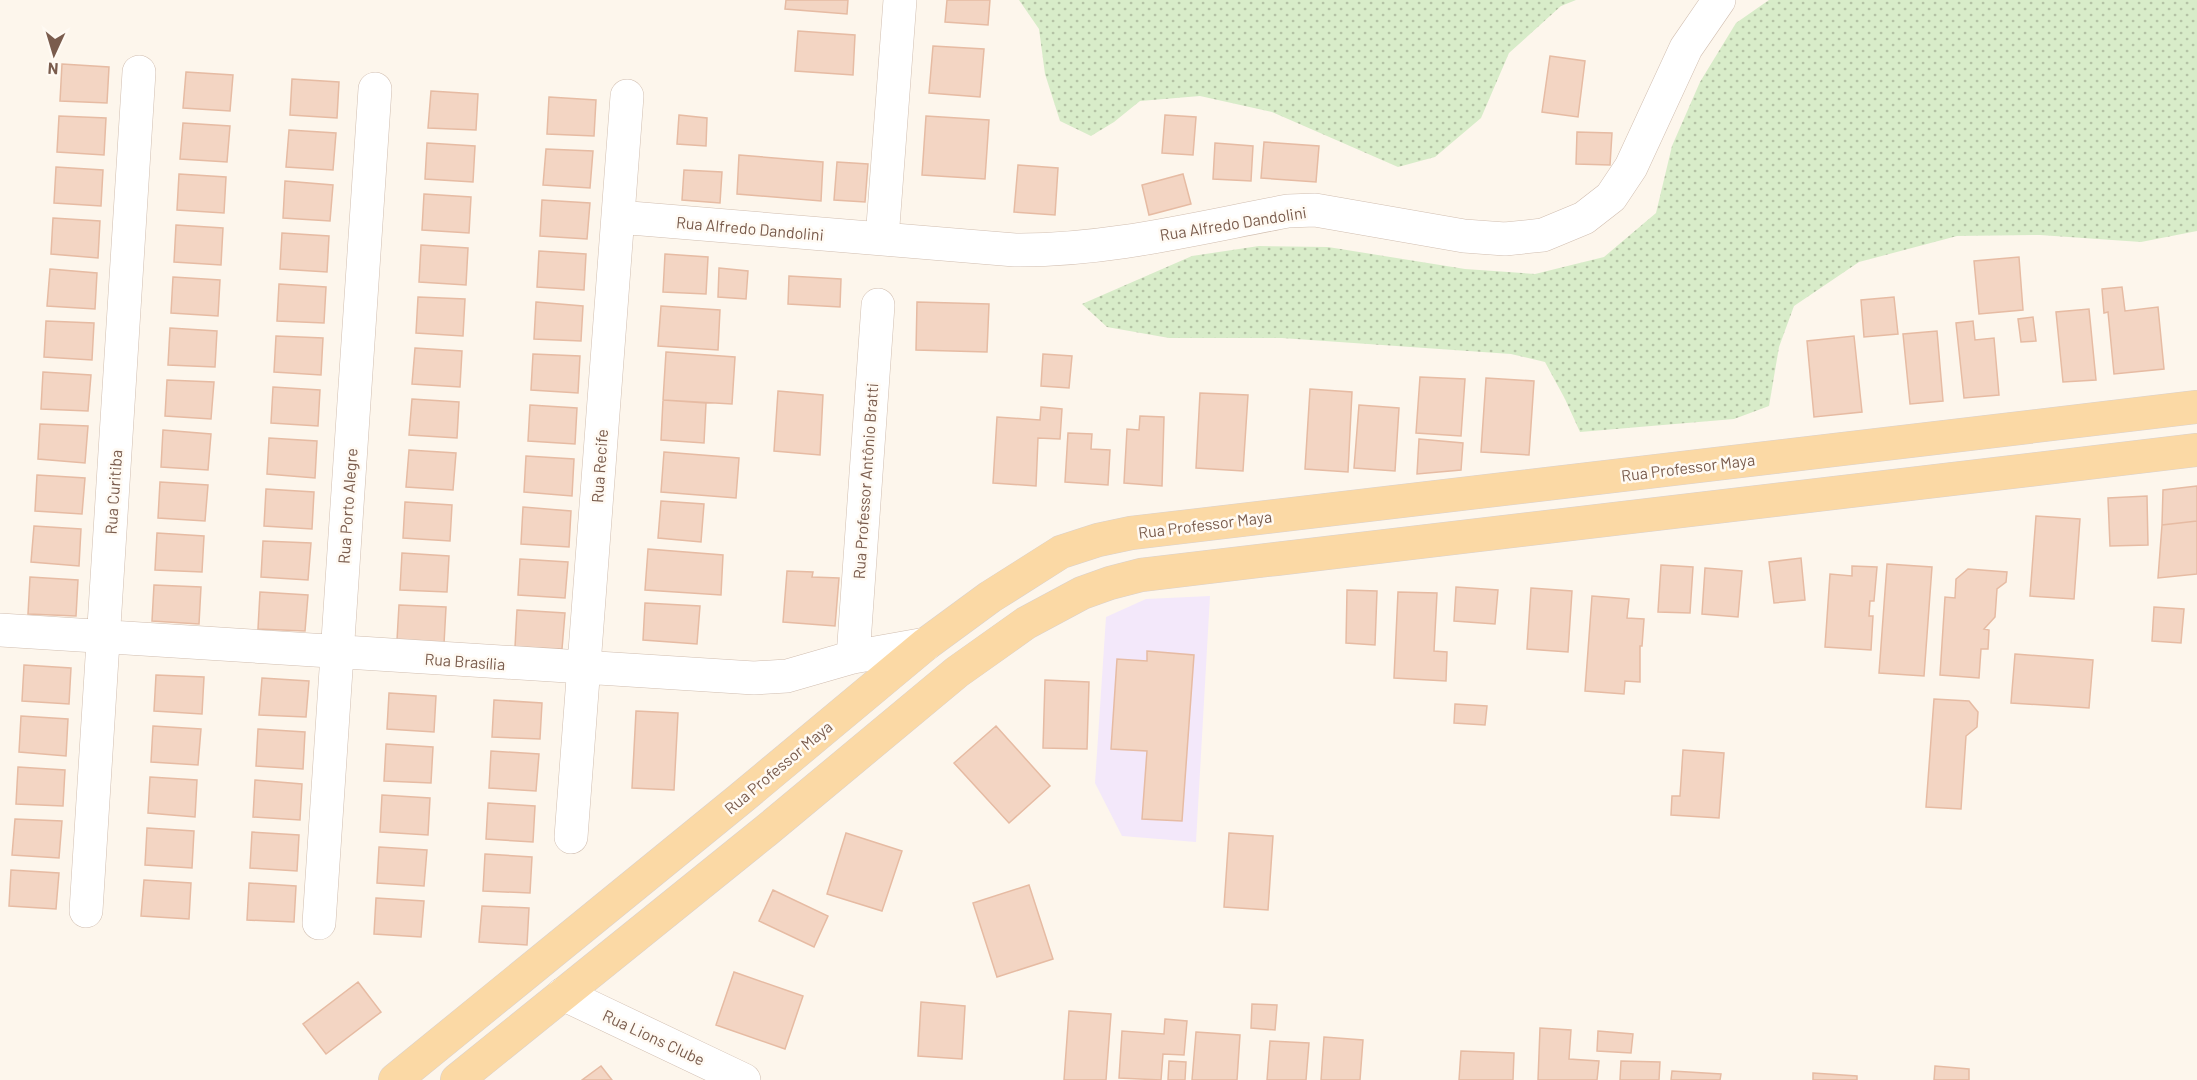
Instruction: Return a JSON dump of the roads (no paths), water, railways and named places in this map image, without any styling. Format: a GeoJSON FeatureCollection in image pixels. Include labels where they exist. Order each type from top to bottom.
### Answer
{"type":"FeatureCollection","features":[{"type":"Feature","properties":{"kind":"main road","name":"Rua Professor Maya"},"geometry":{"type":"LineString","coordinates":[[394,1080],[740,799],[926,644],[990,597],[1061,552],[1098,540],[1131,533],[2197,407]]}},
{"type":"Feature","properties":{"kind":"main road"},"geometry":{"type":"LineString","coordinates":[[1996,431],[2001,473]]}},
{"type":"Feature","properties":{"kind":"main road"},"geometry":{"type":"LineString","coordinates":[[457,1080],[957,672],[1026,623],[1082,593],[1141,575],[2197,450]]}},
{"type":"Feature","properties":{"kind":"main road"},"geometry":{"type":"LineString","coordinates":[[1562,482],[1569,524]]}},
{"type":"Feature","properties":{"kind":"main road"},"geometry":{"type":"LineString","coordinates":[[1269,517],[1276,559]]}},
{"type":"Feature","properties":{"kind":"main road"},"geometry":{"type":"LineString","coordinates":[[926,644],[957,672]]}},
{"type":"Feature","properties":{"kind":"main road"},"geometry":{"type":"LineString","coordinates":[[740,799],[766,830]]}},
{"type":"Feature","properties":{"kind":"main road"},"geometry":{"type":"LineString","coordinates":[[537,964],[563,994]]}},
{"type":"Feature","properties":{"kind":"street"},"geometry":{"type":"LineString","coordinates":[[882,239],[900,0]]}},
{"type":"Feature","properties":{"kind":"street","name":"Rua Alfredo Dandolini"},"geometry":{"type":"LineString","coordinates":[[618,218],[1015,250],[1057,250],[1100,246],[1287,211],[1315,210],[1464,236],[1505,239],[1543,235],[1584,218],[1611,197],[1631,167],[1686,48],[1719,0]]}},
{"type":"Feature","properties":{"kind":"street","name":"Rua Curitiba"},"geometry":{"type":"LineString","coordinates":[[86,911],[140,72]]}},
{"type":"Feature","properties":{"kind":"street","name":"Rua Porto Alegre"},"geometry":{"type":"LineString","coordinates":[[319,922],[375,89]]}},
{"type":"Feature","properties":{"kind":"street","name":"Rua Recife"},"geometry":{"type":"LineString","coordinates":[[571,837],[627,96]]}},
{"type":"Feature","properties":{"kind":"street","name":"Rua Professor Antônio Bratti"},"geometry":{"type":"LineString","coordinates":[[853,657],[878,305]]}},
{"type":"Feature","properties":{"kind":"street","name":"Rua Brasília"},"geometry":{"type":"LineString","coordinates":[[0,630],[583,669],[754,678],[787,675],[853,657],[926,644]]}},
{"type":"Feature","properties":{"kind":"street","name":"Rua Lions Clube"},"geometry":{"type":"LineString","coordinates":[[563,994],[744,1080]]}}]}
